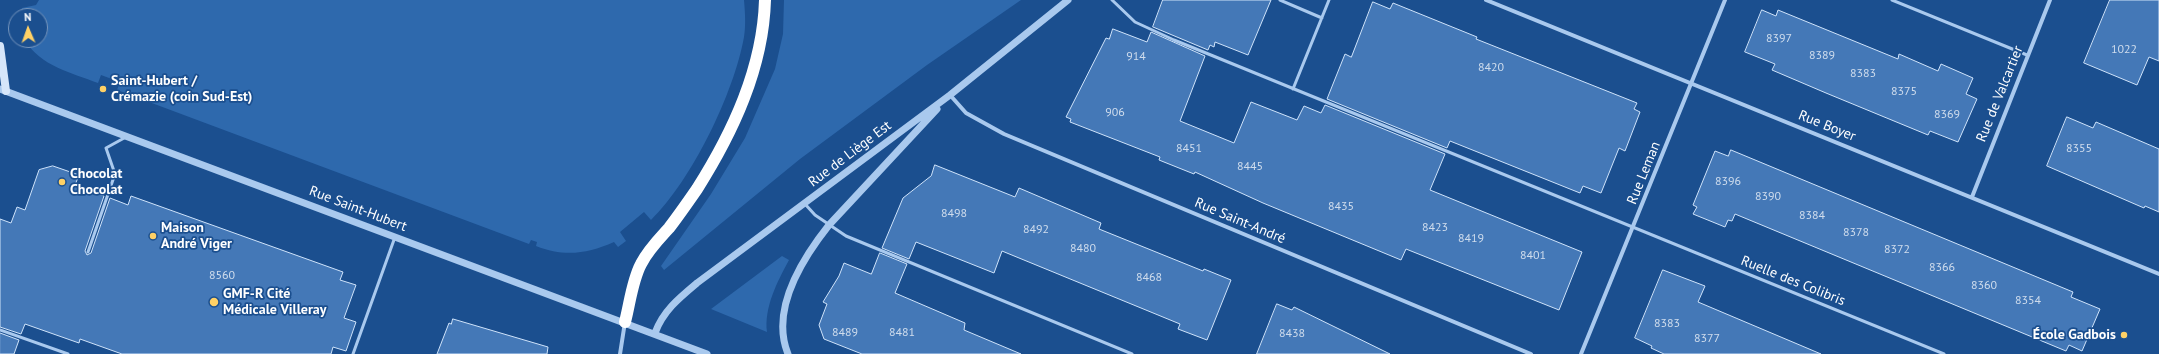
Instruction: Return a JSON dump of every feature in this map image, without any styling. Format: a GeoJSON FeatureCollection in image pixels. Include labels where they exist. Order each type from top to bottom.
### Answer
{"type":"FeatureCollection","features":[{"type":"Feature","properties":{"kind":"highway"},"geometry":{"type":"LineString","coordinates":[[625,322],[636,276],[641,263],[648,252],[682,211],[697,188],[736,118],[757,60],[764,27],[765,0]]}},
{"type":"Feature","properties":{"kind":"main road"},"geometry":{"type":"LineString","coordinates":[[0,46],[3,90]]}},
{"type":"Feature","properties":{"kind":"street","name":"Rue de Liège Est"},"geometry":{"type":"LineString","coordinates":[[655,333],[662,316],[679,298],[950,95],[1068,0]]}},
{"type":"Feature","properties":{"kind":"street","name":"Rue Boyer"},"geometry":{"type":"LineString","coordinates":[[1486,0],[1691,85],[1972,197],[2159,274]]}},
{"type":"Feature","properties":{"kind":"street","name":"Rue Leman"},"geometry":{"type":"LineString","coordinates":[[1581,354],[1634,229],[1725,0]]}},
{"type":"Feature","properties":{"kind":"street","name":"Rue de Valcartier"},"geometry":{"type":"LineString","coordinates":[[1972,197],[2050,0]]}},
{"type":"Feature","properties":{"kind":"street","name":"Rue Saint-Hubert"},"geometry":{"type":"LineString","coordinates":[[3,90],[655,333],[707,354]]}},
{"type":"Feature","properties":{"kind":"street"},"geometry":{"type":"LineString","coordinates":[[788,354],[783,334],[785,306],[805,261],[816,242],[829,225],[950,95]]}},
{"type":"Feature","properties":{"kind":"street","name":"Rue Saint-André"},"geometry":{"type":"LineString","coordinates":[[950,95],[966,113],[1004,134],[1530,354]]}},
{"type":"Feature","properties":{"kind":"street"},"geometry":{"type":"LineString","coordinates":[[620,354],[625,322]]}},
{"type":"Feature","properties":{"kind":"lane","name":"Ruelle des Colibris"},"geometry":{"type":"LineString","coordinates":[[1112,0],[1135,22],[1293,89],[1634,229],[1944,354]]}},
{"type":"Feature","properties":{"kind":"lane"},"geometry":{"type":"LineString","coordinates":[[1280,0],[1322,18]]}},
{"type":"Feature","properties":{"kind":"lane"},"geometry":{"type":"LineString","coordinates":[[1293,89],[1330,0]]}},
{"type":"Feature","properties":{"kind":"lane"},"geometry":{"type":"LineString","coordinates":[[1892,0],[2027,55]]}},
{"type":"Feature","properties":{"kind":"lane"},"geometry":{"type":"LineString","coordinates":[[88,252],[114,174],[106,148],[128,136]]}},
{"type":"Feature","properties":{"kind":"lane"},"geometry":{"type":"LineString","coordinates":[[805,204],[829,225],[846,236],[1132,354]]}},
{"type":"Feature","properties":{"kind":"lane"},"geometry":{"type":"LineString","coordinates":[[353,354],[396,237]]}},
{"type":"Feature","properties":{"kind":"lane"},"geometry":{"type":"LineString","coordinates":[[0,330],[68,354]]}},
{"type":"Feature","properties":{"kind":"shaded area"},"geometry":{"type":"Polygon","coordinates":[[[39,0],[744,0],[745,28],[739,59],[721,109],[696,159],[666,203],[651,220],[644,212],[620,232],[626,241],[618,247],[614,242],[594,249],[575,253],[566,253],[556,252],[536,246],[537,242],[531,240],[529,244],[117,90],[120,82],[101,75],[98,83],[57,68],[30,48],[48,48],[48,8],[22,8],[36,5],[39,0]]]}},
{"type":"Feature","properties":{"kind":"shaded area"},"geometry":{"type":"Polygon","coordinates":[[[784,0],[1021,0],[927,65],[800,159],[664,270],[661,266],[711,194],[745,138],[775,69],[783,34],[784,0]]]}},
{"type":"Feature","properties":{"kind":"shaded area"},"geometry":{"type":"Polygon","coordinates":[[[782,256],[789,260],[769,304],[767,314],[767,332],[711,309],[782,256]]]}},
{"type":"Feature","properties":{"kind":"building"},"geometry":{"type":"Polygon","coordinates":[[[1163,0],[1271,0],[1248,55],[1215,42],[1214,47],[1210,45],[1208,50],[1153,27],[1163,0]]]}},
{"type":"Feature","properties":{"kind":"building"},"geometry":{"type":"Polygon","coordinates":[[[2110,0],[2159,0],[2159,61],[2149,57],[2137,85],[2084,63],[2110,0]]]}},
{"type":"Feature","properties":{"kind":"building"},"geometry":{"type":"Polygon","coordinates":[[[1373,2],[1390,9],[1393,3],[1477,37],[1476,39],[1637,103],[1634,109],[1640,112],[1625,151],[1619,148],[1601,193],[1583,186],[1580,193],[1450,141],[1447,148],[1327,99],[1345,54],[1351,57],[1373,2]]]}},
{"type":"Feature","properties":{"kind":"building"},"geometry":{"type":"Polygon","coordinates":[[[1762,10],[1776,16],[1778,10],[1898,59],[1899,54],[1938,71],[1941,64],[1973,78],[1966,94],[1977,99],[1958,142],[1930,131],[1928,135],[1826,93],[1772,70],[1775,64],[1745,52],[1762,10]]]}},
{"type":"Feature","properties":{"kind":"building"},"geometry":{"type":"Polygon","coordinates":[[[1113,29],[1147,42],[1151,32],[1205,56],[1180,121],[1234,143],[1251,102],[1297,120],[1304,106],[1321,113],[1325,105],[1445,154],[1430,190],[1582,252],[1559,310],[1406,249],[1401,260],[1263,203],[1195,172],[1194,174],[1159,160],[1160,157],[1070,122],[1071,119],[1066,117],[1106,38],[1109,39],[1113,29]]]}},
{"type":"Feature","properties":{"kind":"building"},"geometry":{"type":"Polygon","coordinates":[[[2067,117],[2093,128],[2096,122],[2159,149],[2159,212],[2145,206],[2144,208],[2047,166],[2067,117]]]}},
{"type":"Feature","properties":{"kind":"building"},"geometry":{"type":"Polygon","coordinates":[[[1731,150],[2073,292],[2071,297],[2100,309],[2082,351],[2069,345],[2066,351],[1735,214],[1732,221],[1728,220],[1725,227],[1693,214],[1697,207],[1693,205],[1715,151],[1728,156],[1731,150]]]}},
{"type":"Feature","properties":{"kind":"building"},"geometry":{"type":"Polygon","coordinates":[[[935,165],[1015,197],[1019,188],[1101,223],[1099,229],[1203,271],[1204,269],[1231,280],[1207,340],[1178,329],[1180,324],[1002,251],[994,273],[916,242],[909,259],[882,248],[903,198],[931,176],[935,165]]]}},
{"type":"Feature","properties":{"kind":"building"},"geometry":{"type":"Polygon","coordinates":[[[53,166],[79,175],[75,185],[104,196],[85,251],[87,255],[91,253],[110,198],[128,205],[131,196],[343,272],[340,280],[356,285],[344,318],[356,322],[346,351],[333,347],[331,354],[122,354],[80,339],[79,343],[25,324],[21,334],[0,327],[0,219],[11,223],[17,207],[25,210],[39,170],[53,166]]]}},
{"type":"Feature","properties":{"kind":"building"},"geometry":{"type":"Polygon","coordinates":[[[880,253],[907,264],[895,293],[965,323],[964,330],[1021,354],[862,354],[824,339],[819,325],[827,304],[823,302],[839,276],[844,263],[871,274],[880,253]]]}},
{"type":"Feature","properties":{"kind":"building"},"geometry":{"type":"Polygon","coordinates":[[[1663,270],[1705,286],[1698,302],[1821,354],[1664,354],[1651,348],[1652,346],[1635,338],[1663,270]]]}},
{"type":"Feature","properties":{"kind":"building"},"geometry":{"type":"Polygon","coordinates":[[[1277,304],[1292,310],[1294,307],[1390,354],[1257,354],[1277,304]]]}},
{"type":"Feature","properties":{"kind":"building"},"geometry":{"type":"Polygon","coordinates":[[[453,319],[548,347],[547,354],[437,354],[449,323],[451,324],[453,319]]]}},
{"type":"Feature","properties":{"kind":"building"},"geometry":{"type":"Polygon","coordinates":[[[0,333],[19,340],[14,354],[0,354],[0,333]]]}},
{"type":"Feature","properties":{"kind":"place","name":"Saint-Hubert / Crémazie (coin Sud-Est)"},"geometry":{"type":"Point","coordinates":[103,89]}},
{"type":"Feature","properties":{"kind":"place","name":"Chocolat Chocolat"},"geometry":{"type":"Point","coordinates":[62,182]}},
{"type":"Feature","properties":{"kind":"place","name":"Maison André Viger"},"geometry":{"type":"Point","coordinates":[153,236]}},
{"type":"Feature","properties":{"kind":"place","name":"GMF-R Cité Médicale Villeray"},"geometry":{"type":"Point","coordinates":[214,302]}},
{"type":"Feature","properties":{"kind":"place","name":"École Gadbois"},"geometry":{"type":"Point","coordinates":[2124,335]}}]}
